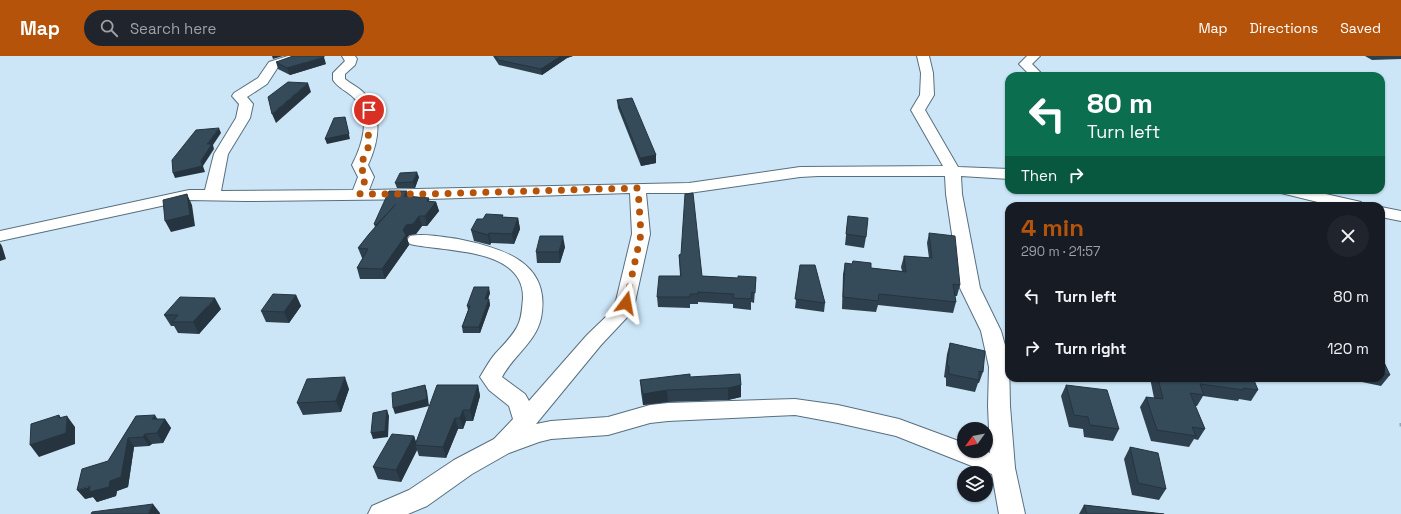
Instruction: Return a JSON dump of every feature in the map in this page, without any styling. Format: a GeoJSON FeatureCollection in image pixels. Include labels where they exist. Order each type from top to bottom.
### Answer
{"type":"FeatureCollection","features":[{"type":"Feature","properties":{"kind":"street"},"geometry":{"type":"LineString","coordinates":[[212,195],[221,154],[243,118],[246,104],[239,96],[263,80],[273,65],[300,56]]}},
{"type":"Feature","properties":{"kind":"street"},"geometry":{"type":"LineString","coordinates":[[348,56],[351,60],[339,73],[339,80],[361,96],[369,110],[370,116],[368,149],[360,166],[366,177],[360,194]]}},
{"type":"Feature","properties":{"kind":"street"},"geometry":{"type":"LineString","coordinates":[[923,56],[927,74],[927,95],[918,110],[952,171],[954,194],[970,288],[991,331],[1000,367],[999,406],[1003,468],[1012,514]]}},
{"type":"Feature","properties":{"kind":"street"},"geometry":{"type":"LineString","coordinates":[[1034,56],[1025,64],[1034,72]]}},
{"type":"Feature","properties":{"kind":"street"},"geometry":{"type":"LineString","coordinates":[[0,236],[133,208],[184,195],[245,196],[429,194],[689,188],[800,172],[952,171],[1005,174]]}},
{"type":"Feature","properties":{"kind":"street"},"geometry":{"type":"LineString","coordinates":[[500,446],[525,421],[594,340],[623,311],[641,234],[638,188]]}},
{"type":"Feature","properties":{"kind":"street"},"geometry":{"type":"LineString","coordinates":[[1304,194],[1338,202]]}},
{"type":"Feature","properties":{"kind":"street"},"geometry":{"type":"LineString","coordinates":[[1385,213],[1401,216]]}},
{"type":"Feature","properties":{"kind":"street"},"geometry":{"type":"LineString","coordinates":[[416,240],[453,243],[487,252],[508,260],[523,270],[528,276],[535,300],[527,328],[491,377],[496,385],[517,400],[522,407],[525,421]]}},
{"type":"Feature","properties":{"kind":"street"},"geometry":{"type":"LineString","coordinates":[[381,514],[418,498],[463,467],[500,446],[537,433],[551,430],[608,426],[650,414],[668,412],[795,407],[838,414],[899,428],[1003,468]]}},
{"type":"Feature","properties":{"kind":"path"},"geometry":{"type":"LineString","coordinates":[[1401,423],[1401,429]]}},
{"type":"Feature","properties":{"kind":"building"},"geometry":{"type":"Polygon","coordinates":[[[293,56],[324,57],[287,68],[276,62],[293,56]]]}},
{"type":"Feature","properties":{"kind":"building"},"geometry":{"type":"Polygon","coordinates":[[[495,56],[561,56],[541,69],[498,60],[495,56]]]}},
{"type":"Feature","properties":{"kind":"building"},"geometry":{"type":"Polygon","coordinates":[[[288,82],[308,83],[272,114],[268,97],[288,82]]]}},
{"type":"Feature","properties":{"kind":"building"},"geometry":{"type":"Polygon","coordinates":[[[632,98],[656,155],[640,158],[617,100],[632,98]]]}},
{"type":"Feature","properties":{"kind":"building"},"geometry":{"type":"Polygon","coordinates":[[[345,117],[349,134],[325,139],[334,118],[345,117]]]}},
{"type":"Feature","properties":{"kind":"building"},"geometry":{"type":"Polygon","coordinates":[[[219,128],[207,144],[212,144],[201,161],[202,166],[173,173],[172,160],[196,130],[219,128]]]}},
{"type":"Feature","properties":{"kind":"building"},"geometry":{"type":"Polygon","coordinates":[[[417,172],[413,182],[395,183],[400,173],[417,172]]]}},
{"type":"Feature","properties":{"kind":"building"},"geometry":{"type":"Polygon","coordinates":[[[389,191],[407,191],[404,196],[429,198],[427,201],[436,202],[425,216],[419,216],[413,224],[406,225],[403,230],[406,235],[382,269],[357,268],[368,249],[358,248],[396,204],[376,225],[374,224],[389,191]]]}},
{"type":"Feature","properties":{"kind":"building"},"geometry":{"type":"Polygon","coordinates":[[[693,193],[702,276],[738,278],[738,276],[756,277],[755,293],[752,292],[751,299],[733,298],[734,294],[698,292],[698,294],[690,294],[690,297],[657,297],[659,276],[681,276],[679,255],[681,254],[685,194],[693,193]]]}},
{"type":"Feature","properties":{"kind":"building"},"geometry":{"type":"Polygon","coordinates":[[[187,194],[190,215],[165,221],[163,200],[187,194]]]}},
{"type":"Feature","properties":{"kind":"building"},"geometry":{"type":"Polygon","coordinates":[[[486,214],[518,218],[512,234],[489,233],[488,235],[471,230],[477,219],[483,219],[486,214]]]}},
{"type":"Feature","properties":{"kind":"building"},"geometry":{"type":"Polygon","coordinates":[[[848,216],[868,218],[866,237],[846,234],[848,216]]]}},
{"type":"Feature","properties":{"kind":"building"},"geometry":{"type":"Polygon","coordinates":[[[929,233],[955,236],[960,285],[953,284],[956,302],[879,294],[878,301],[843,297],[845,263],[852,264],[853,261],[871,263],[871,268],[906,272],[904,256],[932,258],[929,233]]]}},
{"type":"Feature","properties":{"kind":"building"},"geometry":{"type":"Polygon","coordinates":[[[540,236],[563,236],[559,252],[536,252],[540,236]]]}},
{"type":"Feature","properties":{"kind":"building"},"geometry":{"type":"Polygon","coordinates":[[[800,265],[815,265],[825,303],[795,299],[800,265]]]}},
{"type":"Feature","properties":{"kind":"building"},"geometry":{"type":"Polygon","coordinates":[[[474,287],[489,287],[485,299],[489,299],[479,327],[462,327],[470,306],[467,306],[474,287]]]}},
{"type":"Feature","properties":{"kind":"building"},"geometry":{"type":"Polygon","coordinates":[[[273,294],[296,295],[284,312],[261,311],[273,294]]]}},
{"type":"Feature","properties":{"kind":"building"},"geometry":{"type":"Polygon","coordinates":[[[180,297],[215,298],[193,322],[172,322],[178,315],[164,315],[180,297]]]}},
{"type":"Feature","properties":{"kind":"building"},"geometry":{"type":"Polygon","coordinates":[[[950,343],[985,351],[983,372],[979,371],[979,380],[949,374],[949,366],[947,366],[950,343]]]}},
{"type":"Feature","properties":{"kind":"building"},"geometry":{"type":"Polygon","coordinates":[[[1385,364],[1390,375],[1385,374],[1385,364]]]}},
{"type":"Feature","properties":{"kind":"building"},"geometry":{"type":"Polygon","coordinates":[[[690,374],[690,377],[740,374],[741,385],[728,388],[667,390],[643,394],[640,380],[690,374]]]}},
{"type":"Feature","properties":{"kind":"building"},"geometry":{"type":"Polygon","coordinates":[[[345,377],[336,401],[297,403],[307,379],[345,377]]]}},
{"type":"Feature","properties":{"kind":"building"},"geometry":{"type":"Polygon","coordinates":[[[1159,382],[1255,382],[1258,390],[1243,388],[1244,390],[1200,384],[1204,395],[1190,393],[1205,429],[1192,427],[1196,436],[1157,430],[1146,397],[1163,399],[1159,382]]]}},
{"type":"Feature","properties":{"kind":"building"},"geometry":{"type":"Polygon","coordinates":[[[425,385],[427,399],[393,408],[392,393],[425,385]]]}},
{"type":"Feature","properties":{"kind":"building"},"geometry":{"type":"Polygon","coordinates":[[[437,385],[478,385],[470,410],[463,410],[460,418],[455,418],[443,447],[415,445],[437,385]]]}},
{"type":"Feature","properties":{"kind":"building"},"geometry":{"type":"Polygon","coordinates":[[[1066,385],[1107,390],[1119,429],[1090,425],[1088,417],[1074,415],[1066,385]]]}},
{"type":"Feature","properties":{"kind":"building"},"geometry":{"type":"Polygon","coordinates":[[[387,410],[385,431],[371,433],[373,413],[387,410]]]}},
{"type":"Feature","properties":{"kind":"building"},"geometry":{"type":"Polygon","coordinates":[[[59,415],[59,418],[67,416],[66,433],[30,445],[31,424],[59,415]]]}},
{"type":"Feature","properties":{"kind":"building"},"geometry":{"type":"Polygon","coordinates":[[[155,415],[152,419],[165,419],[157,433],[145,434],[143,437],[128,438],[121,477],[110,481],[109,487],[89,492],[90,486],[77,490],[82,469],[108,461],[136,416],[155,415]]]}},
{"type":"Feature","properties":{"kind":"building"},"geometry":{"type":"Polygon","coordinates":[[[392,434],[414,436],[396,470],[373,467],[392,434]]]}},
{"type":"Feature","properties":{"kind":"building"},"geometry":{"type":"Polygon","coordinates":[[[1130,447],[1158,453],[1166,489],[1138,483],[1130,447]]]}},
{"type":"Feature","properties":{"kind":"building"},"geometry":{"type":"Polygon","coordinates":[[[153,504],[148,514],[91,514],[92,512],[153,504]]]}},
{"type":"Feature","properties":{"kind":"building"},"geometry":{"type":"Polygon","coordinates":[[[1084,505],[1164,514],[1087,514],[1084,505]]]}},
{"type":"Feature","properties":{"kind":"route"},"geometry":{"type":"LineString","coordinates":[[369,110],[368,149],[360,166],[366,177],[360,194],[523,192],[592,188],[638,188],[641,234],[626,303]]}}]}
